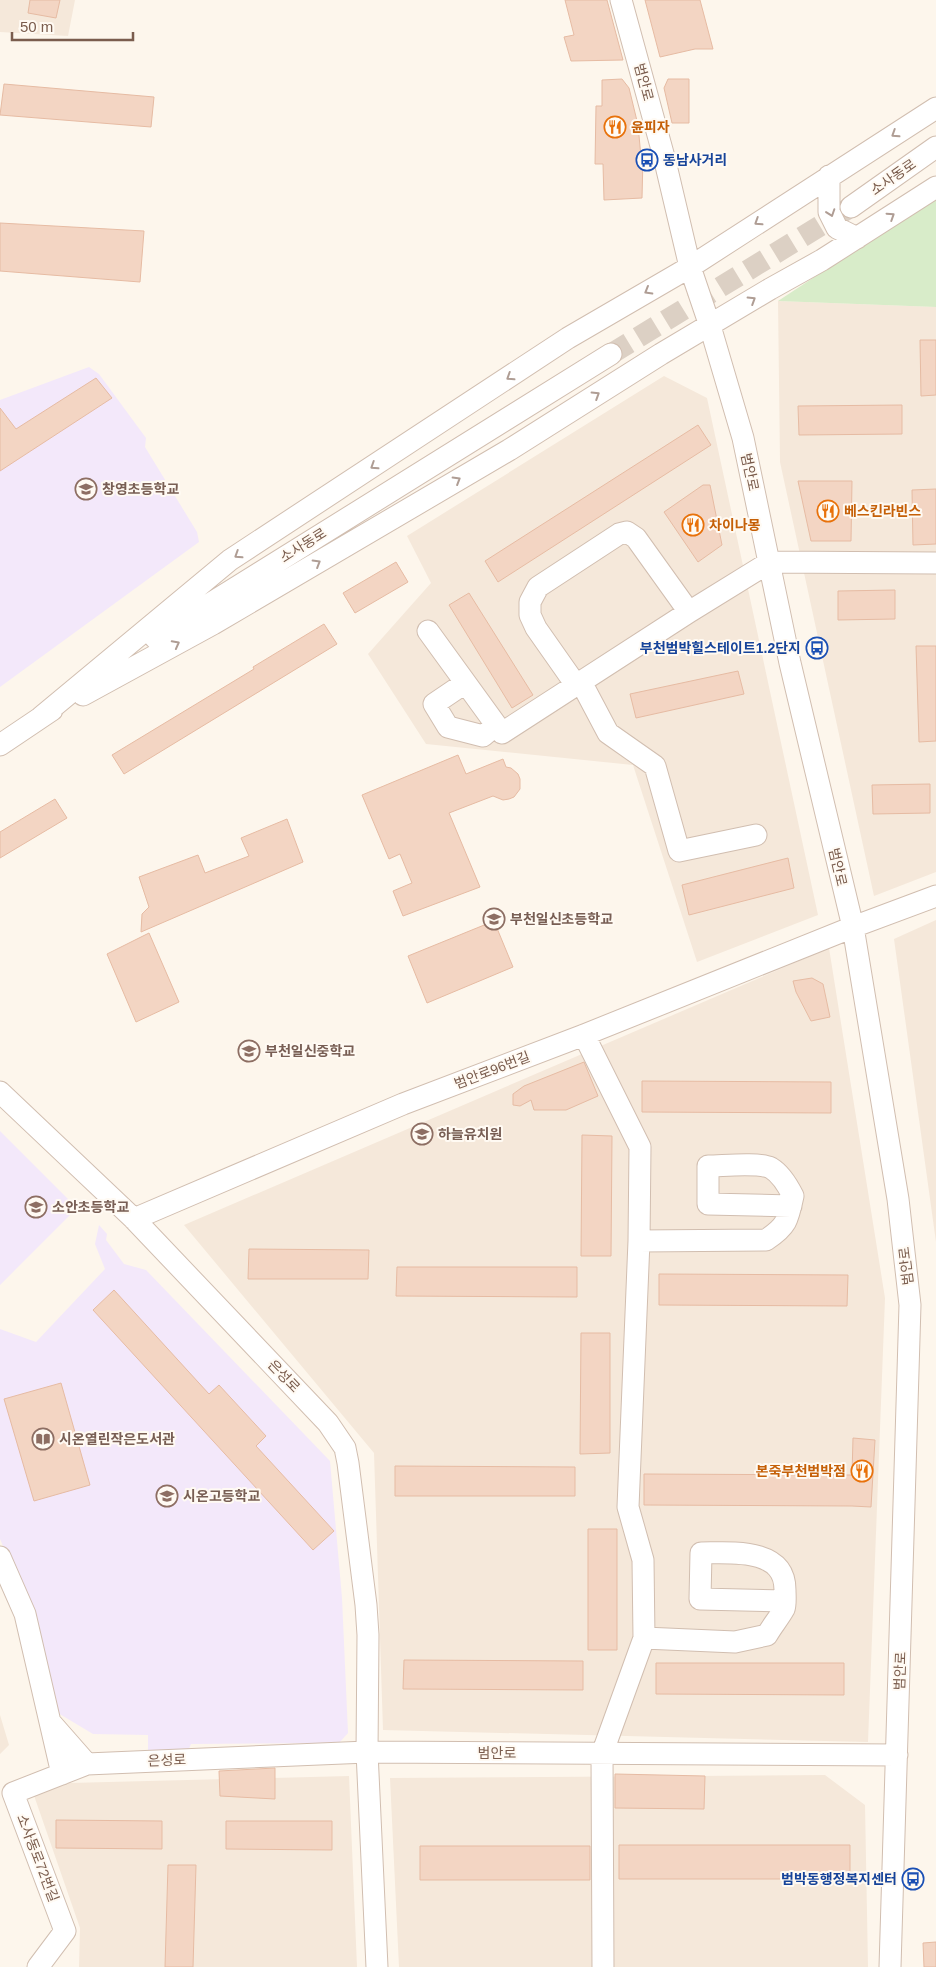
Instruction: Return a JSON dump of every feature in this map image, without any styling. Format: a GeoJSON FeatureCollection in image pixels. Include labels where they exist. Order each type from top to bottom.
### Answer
{"type":"FeatureCollection","features":[{"type":"Feature","properties":{"kind":"street","name":"범안로"},"geometry":{"type":"LineString","coordinates":[[621,0],[664,157],[690,266],[743,438],[790,663],[852,927],[898,1199],[910,1305],[890,1967]]}},
{"type":"Feature","properties":{"kind":"street"},"geometry":{"type":"LineString","coordinates":[[41,717],[230,560],[568,338],[690,266],[936,108]]}},
{"type":"Feature","properties":{"kind":"street","name":"소사동로"},"geometry":{"type":"LineString","coordinates":[[851,207],[936,147]]}},
{"type":"Feature","properties":{"kind":"street"},"geometry":{"type":"LineString","coordinates":[[830,176],[829,212],[837,228],[857,238]]}},
{"type":"Feature","properties":{"kind":"street"},"geometry":{"type":"LineString","coordinates":[[41,717],[213,624],[509,450],[661,354],[857,238],[936,187]]}},
{"type":"Feature","properties":{"kind":"street","name":"소사동로"},"geometry":{"type":"LineString","coordinates":[[0,745],[178,623],[612,354]]}},
{"type":"Feature","properties":{"kind":"street"},"geometry":{"type":"LineString","coordinates":[[690,612],[636,538],[627,532],[618,534],[538,587],[530,602],[530,615],[536,628],[578,684],[608,732],[656,766],[679,851],[756,835]]}},
{"type":"Feature","properties":{"kind":"street"},"geometry":{"type":"LineString","coordinates":[[428,631],[502,733],[770,562],[936,563]]}},
{"type":"Feature","properties":{"kind":"street"},"geometry":{"type":"LineString","coordinates":[[465,683],[434,704],[448,728],[483,736],[496,725]]}},
{"type":"Feature","properties":{"kind":"street","name":"범안로96번길"},"geometry":{"type":"LineString","coordinates":[[134,1219],[403,1104],[584,1035],[852,927],[936,896]]}},
{"type":"Feature","properties":{"kind":"street"},"geometry":{"type":"LineString","coordinates":[[584,1035],[640,1147],[639,1242],[628,1507],[643,1560],[644,1638],[602,1754],[603,1967]]}},
{"type":"Feature","properties":{"kind":"street","name":"은성로"},"geometry":{"type":"LineString","coordinates":[[0,1092],[134,1219],[328,1423],[345,1448],[366,1605],[368,1634],[367,1752],[377,1967]]}},
{"type":"Feature","properties":{"kind":"street"},"geometry":{"type":"LineString","coordinates":[[639,1242],[766,1240],[780,1230],[788,1219],[791,1206]]}},
{"type":"Feature","properties":{"kind":"street"},"geometry":{"type":"LineString","coordinates":[[0,1557],[26,1614],[62,1774]]}},
{"type":"Feature","properties":{"kind":"street"},"geometry":{"type":"LineString","coordinates":[[644,1638],[735,1642],[767,1635],[785,1607],[785,1601]]}},
{"type":"Feature","properties":{"kind":"street"},"geometry":{"type":"LineString","coordinates":[[51,1722],[88,1764]]}},
{"type":"Feature","properties":{"kind":"street","name":"범안로"},"geometry":{"type":"LineString","coordinates":[[367,1752],[897,1756]]}},
{"type":"Feature","properties":{"kind":"street","name":"은성로"},"geometry":{"type":"LineString","coordinates":[[88,1764],[367,1752]]}},
{"type":"Feature","properties":{"kind":"street","name":"소사동로72번길"},"geometry":{"type":"LineString","coordinates":[[38,1967],[65,1931],[13,1793],[88,1764]]}},
{"type":"Feature","properties":{"kind":"shaded area"},"geometry":{"type":"Polygon","coordinates":[[[0,0],[75,0],[68,36],[0,32],[0,0]]]}},
{"type":"Feature","properties":{"kind":"shaded area"},"geometry":{"type":"Polygon","coordinates":[[[778,301],[936,307],[936,872],[874,896],[780,462],[778,301]]]}},
{"type":"Feature","properties":{"kind":"shaded area","name":"창영초등학교"},"geometry":{"type":"Polygon","coordinates":[[[89,367],[99,374],[146,438],[145,447],[197,532],[199,542],[0,687],[0,400],[89,367]]]}},
{"type":"Feature","properties":{"kind":"shaded area"},"geometry":{"type":"Polygon","coordinates":[[[664,376],[707,398],[818,915],[697,962],[633,765],[426,744],[368,654],[431,583],[407,536],[664,376]]]}},
{"type":"Feature","properties":{"kind":"shaded area"},"geometry":{"type":"Polygon","coordinates":[[[936,920],[936,1242],[894,939],[936,920]]]}},
{"type":"Feature","properties":{"kind":"shaded area"},"geometry":{"type":"Polygon","coordinates":[[[829,948],[885,1298],[868,1742],[383,1730],[374,1453],[184,1225],[829,948]]]}},
{"type":"Feature","properties":{"kind":"shaded area","name":"소안초등학교"},"geometry":{"type":"Polygon","coordinates":[[[0,1131],[71,1202],[74,1211],[0,1285],[0,1131]]]}},
{"type":"Feature","properties":{"kind":"shaded area","name":"시온고등학교"},"geometry":{"type":"Polygon","coordinates":[[[99,1225],[107,1234],[106,1240],[124,1264],[146,1270],[330,1461],[342,1598],[348,1733],[339,1743],[191,1744],[185,1757],[148,1757],[148,1735],[93,1734],[58,1713],[31,1612],[0,1539],[0,1329],[36,1342],[105,1269],[95,1244],[99,1225]]]}},
{"type":"Feature","properties":{"kind":"shaded area"},"geometry":{"type":"Polygon","coordinates":[[[0,1715],[9,1745],[0,1754],[0,1715]]]}},
{"type":"Feature","properties":{"kind":"shaded area"},"geometry":{"type":"Polygon","coordinates":[[[825,1775],[865,1805],[868,1967],[399,1967],[390,1778],[825,1775]]]}},
{"type":"Feature","properties":{"kind":"shaded area"},"geometry":{"type":"Polygon","coordinates":[[[349,1776],[357,1967],[79,1967],[80,1928],[30,1784],[349,1776]]]}},
{"type":"Feature","properties":{"kind":"green space"},"geometry":{"type":"Polygon","coordinates":[[[936,197],[936,307],[778,301],[936,197]]]}},
{"type":"Feature","properties":{"kind":"building"},"geometry":{"type":"Polygon","coordinates":[[[30,0],[60,0],[56,18],[28,13],[30,0]]]}},
{"type":"Feature","properties":{"kind":"building"},"geometry":{"type":"Polygon","coordinates":[[[565,0],[607,0],[623,60],[571,61],[564,37],[574,35],[565,0]]]}},
{"type":"Feature","properties":{"kind":"building"},"geometry":{"type":"Polygon","coordinates":[[[645,0],[700,0],[713,49],[695,49],[660,57],[645,0]]]}},
{"type":"Feature","properties":{"kind":"building"},"geometry":{"type":"Polygon","coordinates":[[[622,79],[629,88],[638,125],[641,157],[643,157],[642,198],[604,200],[603,164],[595,164],[596,106],[602,106],[602,80],[622,79]]]}},
{"type":"Feature","properties":{"kind":"building"},"geometry":{"type":"Polygon","coordinates":[[[668,79],[689,79],[689,123],[672,123],[664,88],[668,79]]]}},
{"type":"Feature","properties":{"kind":"building"},"geometry":{"type":"Polygon","coordinates":[[[4,84],[154,97],[151,127],[0,115],[4,84]]]}},
{"type":"Feature","properties":{"kind":"building"},"geometry":{"type":"Polygon","coordinates":[[[0,223],[144,231],[140,282],[0,271],[0,223]]]}},
{"type":"Feature","properties":{"kind":"building"},"geometry":{"type":"Polygon","coordinates":[[[920,340],[936,340],[936,395],[921,396],[920,340]]]}},
{"type":"Feature","properties":{"kind":"building"},"geometry":{"type":"Polygon","coordinates":[[[96,378],[112,398],[0,471],[0,408],[16,429],[96,378]]]}},
{"type":"Feature","properties":{"kind":"building"},"geometry":{"type":"Polygon","coordinates":[[[902,405],[902,434],[799,435],[798,406],[902,405]]]}},
{"type":"Feature","properties":{"kind":"building"},"geometry":{"type":"Polygon","coordinates":[[[698,425],[711,445],[498,582],[485,561],[698,425]]]}},
{"type":"Feature","properties":{"kind":"building","name":"베스킨라빈스"},"geometry":{"type":"Polygon","coordinates":[[[798,481],[852,481],[851,541],[811,541],[798,481]]]}},
{"type":"Feature","properties":{"kind":"building"},"geometry":{"type":"Polygon","coordinates":[[[703,485],[710,485],[722,545],[698,562],[664,512],[703,485]]]}},
{"type":"Feature","properties":{"kind":"building"},"geometry":{"type":"Polygon","coordinates":[[[936,489],[936,544],[913,545],[912,490],[936,489]]]}},
{"type":"Feature","properties":{"kind":"building"},"geometry":{"type":"Polygon","coordinates":[[[396,562],[408,582],[355,613],[343,593],[396,562]]]}},
{"type":"Feature","properties":{"kind":"building"},"geometry":{"type":"Polygon","coordinates":[[[895,590],[895,619],[838,620],[838,591],[895,590]]]}},
{"type":"Feature","properties":{"kind":"building"},"geometry":{"type":"Polygon","coordinates":[[[469,593],[533,695],[512,708],[449,605],[469,593]]]}},
{"type":"Feature","properties":{"kind":"building"},"geometry":{"type":"Polygon","coordinates":[[[324,624],[337,644],[124,774],[112,755],[324,624]]]}},
{"type":"Feature","properties":{"kind":"building"},"geometry":{"type":"Polygon","coordinates":[[[916,646],[936,646],[936,741],[919,742],[916,646]]]}},
{"type":"Feature","properties":{"kind":"building"},"geometry":{"type":"Polygon","coordinates":[[[738,671],[744,694],[636,718],[630,694],[738,671]]]}},
{"type":"Feature","properties":{"kind":"building"},"geometry":{"type":"Polygon","coordinates":[[[458,755],[466,774],[503,759],[506,767],[511,768],[518,774],[520,789],[514,797],[509,799],[503,800],[493,796],[449,813],[480,887],[403,916],[393,891],[412,883],[400,854],[389,859],[362,795],[458,755]]]}},
{"type":"Feature","properties":{"kind":"building"},"geometry":{"type":"Polygon","coordinates":[[[930,784],[930,813],[873,814],[872,785],[930,784]]]}},
{"type":"Feature","properties":{"kind":"building"},"geometry":{"type":"Polygon","coordinates":[[[55,799],[67,818],[0,858],[0,832],[55,799]]]}},
{"type":"Feature","properties":{"kind":"building"},"geometry":{"type":"Polygon","coordinates":[[[287,819],[303,862],[141,932],[142,914],[149,907],[139,877],[198,855],[205,873],[249,856],[241,838],[287,819]]]}},
{"type":"Feature","properties":{"kind":"building"},"geometry":{"type":"Polygon","coordinates":[[[788,858],[794,888],[689,915],[682,885],[788,858]]]}},
{"type":"Feature","properties":{"kind":"building"},"geometry":{"type":"Polygon","coordinates":[[[494,921],[513,967],[427,1003],[408,956],[494,921]]]}},
{"type":"Feature","properties":{"kind":"building"},"geometry":{"type":"Polygon","coordinates":[[[149,933],[179,1002],[136,1022],[107,954],[149,933]]]}},
{"type":"Feature","properties":{"kind":"building"},"geometry":{"type":"Polygon","coordinates":[[[812,978],[823,984],[830,1017],[811,1021],[796,992],[793,981],[812,978]]]}},
{"type":"Feature","properties":{"kind":"building"},"geometry":{"type":"Polygon","coordinates":[[[584,1062],[598,1096],[566,1110],[534,1110],[531,1100],[520,1106],[513,1105],[513,1094],[524,1086],[584,1062]]]}},
{"type":"Feature","properties":{"kind":"building"},"geometry":{"type":"Polygon","coordinates":[[[642,1081],[831,1082],[831,1113],[642,1112],[642,1081]]]}},
{"type":"Feature","properties":{"kind":"building"},"geometry":{"type":"Polygon","coordinates":[[[582,1135],[612,1136],[611,1256],[581,1256],[582,1135]]]}},
{"type":"Feature","properties":{"kind":"building"},"geometry":{"type":"Polygon","coordinates":[[[249,1249],[369,1250],[368,1279],[248,1279],[249,1249]]]}},
{"type":"Feature","properties":{"kind":"building"},"geometry":{"type":"Polygon","coordinates":[[[397,1267],[577,1267],[577,1297],[396,1296],[397,1267]]]}},
{"type":"Feature","properties":{"kind":"building"},"geometry":{"type":"Polygon","coordinates":[[[659,1274],[848,1275],[847,1306],[659,1305],[659,1274]]]}},
{"type":"Feature","properties":{"kind":"building"},"geometry":{"type":"Polygon","coordinates":[[[114,1290],[209,1394],[219,1385],[266,1436],[256,1446],[334,1531],[313,1550],[93,1310],[114,1290]]]}},
{"type":"Feature","properties":{"kind":"building"},"geometry":{"type":"Polygon","coordinates":[[[581,1333],[610,1333],[610,1453],[580,1454],[581,1333]]]}},
{"type":"Feature","properties":{"kind":"building"},"geometry":{"type":"Polygon","coordinates":[[[61,1383],[90,1485],[34,1501],[4,1399],[61,1383]]]}},
{"type":"Feature","properties":{"kind":"building"},"geometry":{"type":"Polygon","coordinates":[[[853,1438],[875,1440],[871,1507],[644,1505],[644,1474],[852,1475],[853,1438]]]}},
{"type":"Feature","properties":{"kind":"building"},"geometry":{"type":"Polygon","coordinates":[[[395,1466],[575,1467],[575,1496],[395,1496],[395,1466]]]}},
{"type":"Feature","properties":{"kind":"building"},"geometry":{"type":"Polygon","coordinates":[[[588,1529],[617,1529],[617,1650],[588,1650],[588,1529]]]}},
{"type":"Feature","properties":{"kind":"building"},"geometry":{"type":"Polygon","coordinates":[[[404,1660],[583,1661],[583,1690],[403,1689],[404,1660]]]}},
{"type":"Feature","properties":{"kind":"building"},"geometry":{"type":"Polygon","coordinates":[[[656,1663],[844,1663],[844,1695],[656,1694],[656,1663]]]}},
{"type":"Feature","properties":{"kind":"building"},"geometry":{"type":"Polygon","coordinates":[[[275,1768],[275,1799],[220,1796],[219,1771],[275,1768]]]}},
{"type":"Feature","properties":{"kind":"building"},"geometry":{"type":"Polygon","coordinates":[[[615,1774],[705,1776],[704,1809],[615,1808],[615,1774]]]}},
{"type":"Feature","properties":{"kind":"building"},"geometry":{"type":"Polygon","coordinates":[[[56,1820],[162,1821],[162,1849],[56,1848],[56,1820]]]}},
{"type":"Feature","properties":{"kind":"building"},"geometry":{"type":"Polygon","coordinates":[[[226,1821],[332,1821],[332,1850],[226,1849],[226,1821]]]}},
{"type":"Feature","properties":{"kind":"building"},"geometry":{"type":"Polygon","coordinates":[[[619,1845],[850,1845],[850,1879],[619,1879],[619,1845]]]}},
{"type":"Feature","properties":{"kind":"building"},"geometry":{"type":"Polygon","coordinates":[[[420,1846],[590,1846],[590,1880],[420,1880],[420,1846]]]}},
{"type":"Feature","properties":{"kind":"building"},"geometry":{"type":"Polygon","coordinates":[[[168,1865],[196,1865],[193,1967],[165,1967],[168,1865]]]}},
{"type":"Feature","properties":{"kind":"building"},"geometry":{"type":"Polygon","coordinates":[[[936,1942],[936,1967],[924,1967],[923,1943],[936,1942]]]}},
{"type":"Feature","properties":{"kind":"tunnel"},"geometry":{"type":"LineString","coordinates":[[611,354],[851,207]]}},
{"type":"Feature","properties":{"kind":"place","name":"윤피자"},"geometry":{"type":"Point","coordinates":[615,127]}},
{"type":"Feature","properties":{"kind":"place","name":"동남사거리"},"geometry":{"type":"Point","coordinates":[647,160]}},
{"type":"Feature","properties":{"kind":"place","name":"창영초등학교"},"geometry":{"type":"Point","coordinates":[86,489]}},
{"type":"Feature","properties":{"kind":"place","name":"베스킨라빈스"},"geometry":{"type":"Point","coordinates":[828,511]}},
{"type":"Feature","properties":{"kind":"place","name":"차이나몽"},"geometry":{"type":"Point","coordinates":[693,525]}},
{"type":"Feature","properties":{"kind":"place","name":"부천범박힐스테이트1.2단지"},"geometry":{"type":"Point","coordinates":[817,648]}},
{"type":"Feature","properties":{"kind":"place","name":"부천일신초등학교"},"geometry":{"type":"Point","coordinates":[494,919]}},
{"type":"Feature","properties":{"kind":"place","name":"부천일신중학교"},"geometry":{"type":"Point","coordinates":[249,1051]}},
{"type":"Feature","properties":{"kind":"place","name":"하늘유치원"},"geometry":{"type":"Point","coordinates":[422,1134]}},
{"type":"Feature","properties":{"kind":"place","name":"소안초등학교"},"geometry":{"type":"Point","coordinates":[36,1207]}},
{"type":"Feature","properties":{"kind":"place","name":"시온열린작은도서관"},"geometry":{"type":"Point","coordinates":[43,1439]}},
{"type":"Feature","properties":{"kind":"place","name":"본죽부천범박점"},"geometry":{"type":"Point","coordinates":[862,1471]}},
{"type":"Feature","properties":{"kind":"place","name":"시온고등학교"},"geometry":{"type":"Point","coordinates":[167,1496]}},
{"type":"Feature","properties":{"kind":"place","name":"범박동행정복지센터"},"geometry":{"type":"Point","coordinates":[913,1879]}}]}
